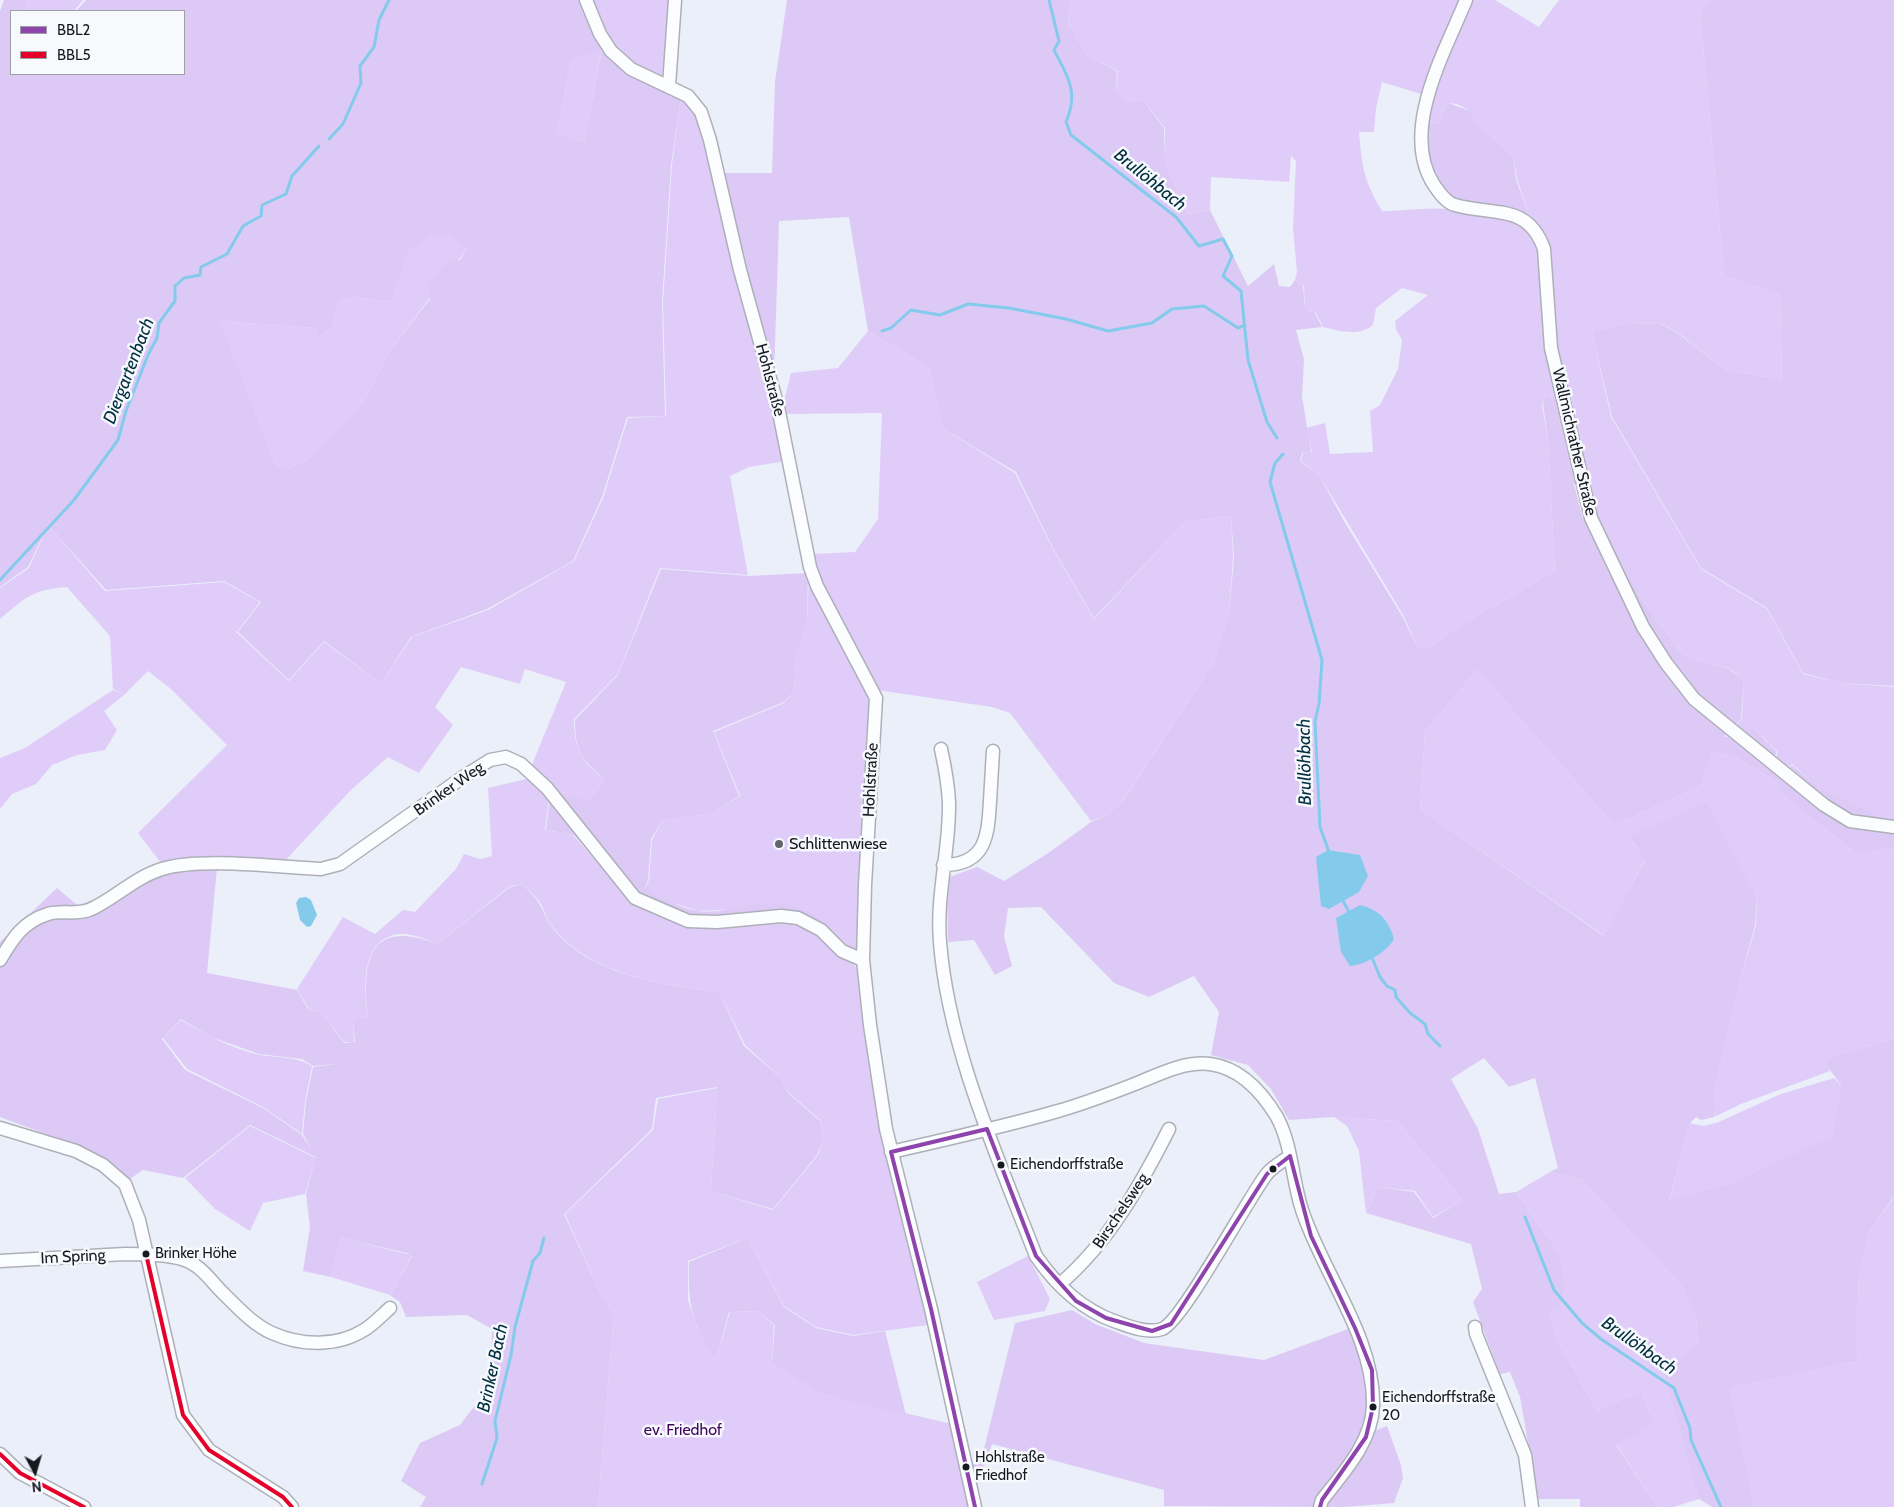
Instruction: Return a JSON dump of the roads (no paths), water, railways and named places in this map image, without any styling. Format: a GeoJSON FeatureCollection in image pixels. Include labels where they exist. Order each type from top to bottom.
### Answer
{"type":"FeatureCollection","features":[{"type":"Feature","properties":{"kind":"street","name":"Hohlstraße"},"geometry":{"type":"LineString","coordinates":[[586,0],[600,34],[611,51],[631,69],[688,96],[701,112],[710,140],[740,270],[778,407],[810,567],[817,586],[876,698],[865,885],[863,960],[879,1095],[891,1152],[931,1309],[975,1507]]}},
{"type":"Feature","properties":{"kind":"street"},"geometry":{"type":"LineString","coordinates":[[669,86],[675,0]]}},
{"type":"Feature","properties":{"kind":"street","name":"Wallmichrather Straße"},"geometry":{"type":"LineString","coordinates":[[1466,0],[1426,100],[1420,137],[1423,156],[1431,179],[1440,194],[1453,205],[1506,214],[1528,220],[1539,234],[1544,249],[1552,348],[1591,518],[1643,627],[1666,663],[1694,699],[1824,805],[1850,821],[1894,827]]}},
{"type":"Feature","properties":{"kind":"street"},"geometry":{"type":"LineString","coordinates":[[942,750],[947,775],[949,803],[940,894],[939,938],[944,978],[958,1039],[988,1130],[1036,1256],[1047,1271],[1076,1301],[1106,1318],[1152,1331],[1164,1329],[1171,1324],[1192,1295],[1267,1174],[1290,1156]]}},
{"type":"Feature","properties":{"kind":"street"},"geometry":{"type":"LineString","coordinates":[[942,865],[964,862],[975,856],[983,846],[988,828],[993,751]]}},
{"type":"Feature","properties":{"kind":"street","name":"Brinker Weg"},"geometry":{"type":"LineString","coordinates":[[0,960],[17,932],[48,914],[78,914],[93,908],[130,883],[163,868],[202,864],[321,869],[340,864],[463,777],[490,760],[506,757],[521,764],[547,788],[635,898],[688,921],[717,922],[781,916],[798,918],[821,930],[842,950],[855,959],[863,960]]}},
{"type":"Feature","properties":{"kind":"street"},"geometry":{"type":"LineString","coordinates":[[891,1152],[988,1130],[1109,1094],[1182,1066],[1212,1064],[1240,1074],[1264,1097],[1286,1137],[1302,1208],[1312,1236],[1355,1328],[1372,1370],[1373,1408],[1366,1437],[1322,1500],[1320,1507]]}},
{"type":"Feature","properties":{"kind":"street"},"geometry":{"type":"LineString","coordinates":[[0,1128],[76,1151],[103,1165],[125,1184],[139,1220],[183,1415],[209,1450],[283,1497],[292,1507]]}},
{"type":"Feature","properties":{"kind":"street","name":"Birschelsweg"},"geometry":{"type":"LineString","coordinates":[[1060,1284],[1089,1258],[1106,1236],[1149,1168],[1169,1128]]}},
{"type":"Feature","properties":{"kind":"street"},"geometry":{"type":"LineString","coordinates":[[146,1254],[182,1259],[205,1271],[223,1294],[253,1322],[272,1333],[286,1338],[315,1344],[340,1340],[364,1330],[390,1308]]}},
{"type":"Feature","properties":{"kind":"street","name":"Im Spring"},"geometry":{"type":"LineString","coordinates":[[0,1261],[146,1254]]}},
{"type":"Feature","properties":{"kind":"street"},"geometry":{"type":"LineString","coordinates":[[1475,1326],[1476,1334],[1525,1455],[1532,1507]]}},
{"type":"Feature","properties":{"kind":"street"},"geometry":{"type":"LineString","coordinates":[[0,1454],[20,1473],[84,1507]]}},
{"type":"Feature","properties":{"kind":"water"},"geometry":{"type":"Polygon","coordinates":[[[1328,850],[1360,855],[1368,876],[1359,892],[1329,909],[1321,906],[1316,857],[1328,850]]]}},
{"type":"Feature","properties":{"kind":"water"},"geometry":{"type":"Polygon","coordinates":[[[306,897],[311,900],[317,915],[311,926],[307,927],[300,920],[296,903],[299,898],[306,897]]]}},
{"type":"Feature","properties":{"kind":"water"},"geometry":{"type":"Polygon","coordinates":[[[1360,905],[1378,913],[1386,921],[1394,939],[1386,949],[1375,957],[1350,966],[1341,952],[1336,918],[1360,905]]]}},
{"type":"Feature","properties":{"kind":"waterway","name":"Diergartenbach"},"geometry":{"type":"LineString","coordinates":[[329,139],[343,124],[361,83],[360,66],[374,47],[379,20],[389,0]]}},
{"type":"Feature","properties":{"kind":"waterway","name":"Brullöhbach"},"geometry":{"type":"LineString","coordinates":[[1049,0],[1059,41],[1054,50],[1067,77],[1072,93],[1072,102],[1066,122],[1071,135],[1176,217],[1199,246],[1223,239],[1232,256],[1223,276],[1241,291],[1248,360],[1267,422],[1277,438]]}},
{"type":"Feature","properties":{"kind":"waterway","name":"Diergartenbach"},"geometry":{"type":"LineString","coordinates":[[0,580],[74,500],[118,440],[126,411],[148,355],[157,338],[159,323],[175,301],[175,286],[184,278],[200,275],[201,267],[227,254],[243,226],[261,216],[262,205],[286,194],[292,176],[319,146]]}},
{"type":"Feature","properties":{"kind":"waterway"},"geometry":{"type":"LineString","coordinates":[[882,331],[891,328],[911,310],[940,315],[968,304],[1009,308],[1066,319],[1108,331],[1152,323],[1172,309],[1204,306],[1238,328],[1245,325]]}},
{"type":"Feature","properties":{"kind":"waterway","name":"Brullöhbach"},"geometry":{"type":"LineString","coordinates":[[1283,454],[1275,463],[1270,482],[1322,660],[1319,704],[1315,721],[1320,827],[1329,852]]}},
{"type":"Feature","properties":{"kind":"waterway","name":"Brullöhbach"},"geometry":{"type":"LineString","coordinates":[[1342,899],[1350,914]]}},
{"type":"Feature","properties":{"kind":"waterway","name":"Brullöhbach"},"geometry":{"type":"LineString","coordinates":[[1371,955],[1380,977],[1387,986],[1395,990],[1396,997],[1410,1013],[1425,1024],[1428,1034],[1440,1046]]}},
{"type":"Feature","properties":{"kind":"waterway","name":"Brullöhbach"},"geometry":{"type":"LineString","coordinates":[[1525,1217],[1554,1290],[1582,1323],[1601,1339],[1674,1388],[1690,1428],[1691,1440],[1721,1507]]}},
{"type":"Feature","properties":{"kind":"waterway","name":"Brinker Bach"},"geometry":{"type":"LineString","coordinates":[[482,1484],[497,1438],[495,1421],[511,1355],[515,1327],[533,1261],[540,1253],[544,1238]]}},
{"type":"Feature","properties":{"kind":"place","name":"Schlittenwiese"},"geometry":{"type":"Point","coordinates":[779,844]}},
{"type":"Feature","properties":{"kind":"place","name":"Eichendorffstraße"},"geometry":{"type":"Point","coordinates":[1001,1165]}},
{"type":"Feature","properties":{"kind":"place","name":"Brinker Höhe"},"geometry":{"type":"Point","coordinates":[146,1254]}},
{"type":"Feature","properties":{"kind":"place","name":"Eichendorffstraße 20"},"geometry":{"type":"Point","coordinates":[1373,1407]}},
{"type":"Feature","properties":{"kind":"place","name":"Hohlstraße Friedhof"},"geometry":{"type":"Point","coordinates":[966,1467]}},
{"type":"Feature","properties":{"kind":"park label","name":"ev. Friedhof"},"geometry":{"type":"Point","coordinates":[683,1430]}}]}
